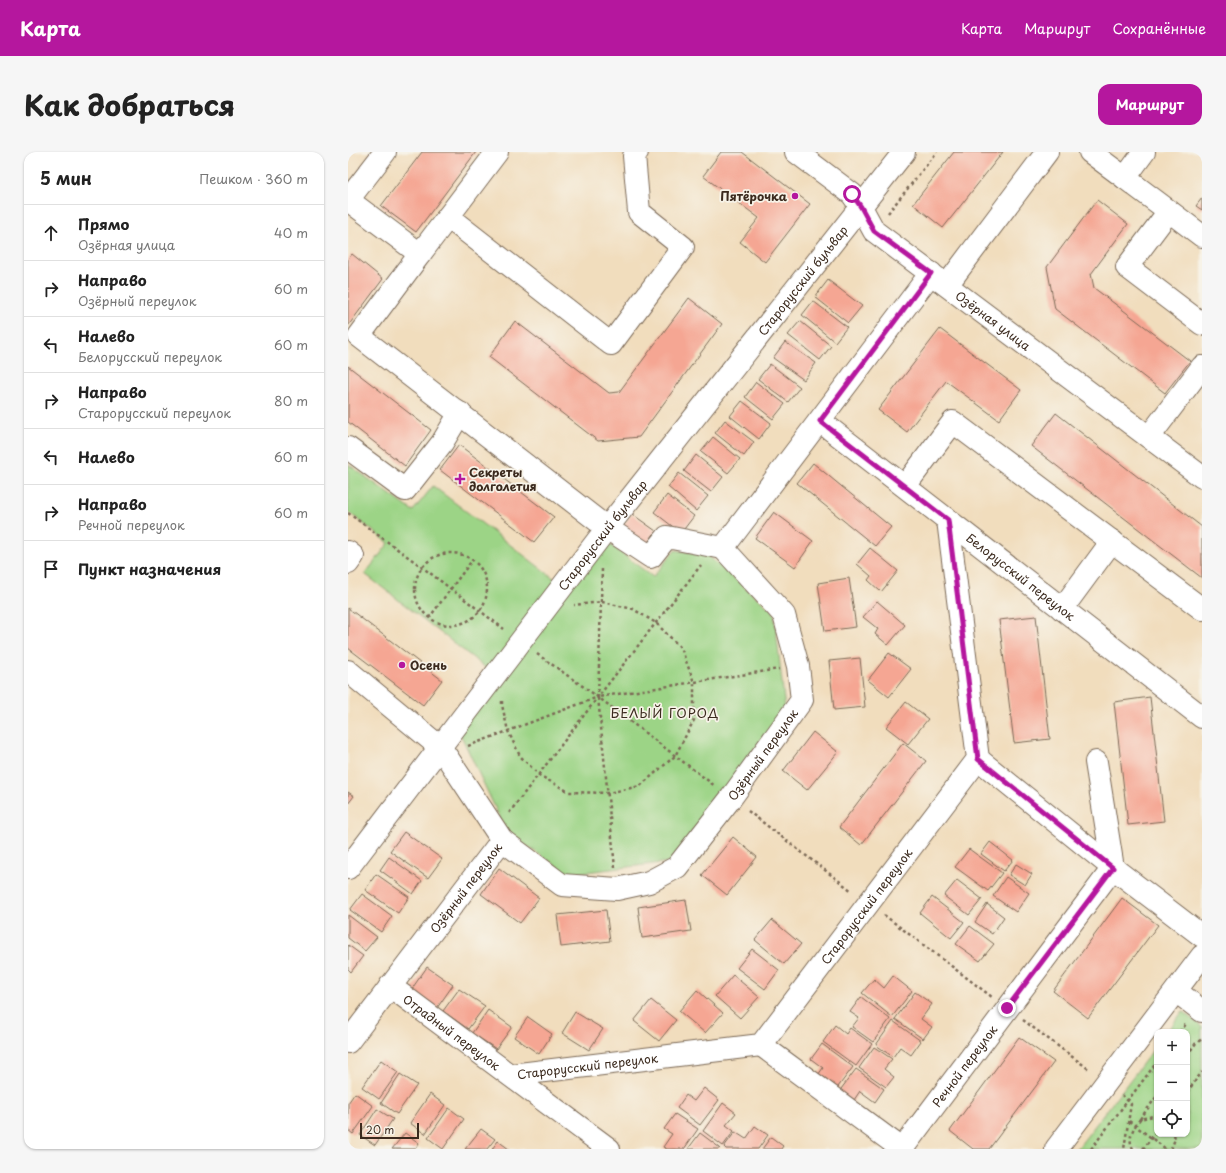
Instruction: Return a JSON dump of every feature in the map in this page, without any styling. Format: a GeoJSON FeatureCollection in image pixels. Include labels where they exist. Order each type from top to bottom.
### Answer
{"type":"FeatureCollection","features":[{"type":"Feature","properties":{"kind":"street"},"geometry":{"type":"LineString","coordinates":[[385,152],[348,200],[420,254]]}},
{"type":"Feature","properties":{"kind":"street"},"geometry":{"type":"LineString","coordinates":[[497,152],[359,336],[460,413],[604,531],[651,557],[667,538],[723,548],[820,421],[1047,152]]}},
{"type":"Feature","properties":{"kind":"street"},"geometry":{"type":"LineString","coordinates":[[448,217],[611,344],[682,247],[639,212],[634,156],[637,152]]}},
{"type":"Feature","properties":{"kind":"street","name":"Озёрная улица"},"geometry":{"type":"LineString","coordinates":[[796,152],[852,194],[874,231],[1202,477]]}},
{"type":"Feature","properties":{"kind":"street","name":"Старорусский бульвар"},"geometry":{"type":"LineString","coordinates":[[348,868],[443,751],[508,657],[604,531],[847,222],[861,207],[904,152]]}},
{"type":"Feature","properties":{"kind":"street"},"geometry":{"type":"LineString","coordinates":[[1090,152],[1202,236]]}},
{"type":"Feature","properties":{"kind":"street"},"geometry":{"type":"LineString","coordinates":[[1125,178],[1144,152]]}},
{"type":"Feature","properties":{"kind":"street"},"geometry":{"type":"LineString","coordinates":[[1169,211],[1127,267],[1202,324]]}},
{"type":"Feature","properties":{"kind":"street"},"geometry":{"type":"LineString","coordinates":[[1149,437],[1202,367]]}},
{"type":"Feature","properties":{"kind":"street"},"geometry":{"type":"LineString","coordinates":[[348,448],[405,490],[442,443],[460,413]]}},
{"type":"Feature","properties":{"kind":"street","name":"Белорусский переулок"},"geometry":{"type":"LineString","coordinates":[[820,421],[1202,717]]}},
{"type":"Feature","properties":{"kind":"street"},"geometry":{"type":"LineString","coordinates":[[905,486],[953,422],[1202,609]]}},
{"type":"Feature","properties":{"kind":"street"},"geometry":{"type":"LineString","coordinates":[[948,520],[978,759],[1113,868],[1202,936]]}},
{"type":"Feature","properties":{"kind":"street"},"geometry":{"type":"LineString","coordinates":[[1062,609],[1112,541]]}},
{"type":"Feature","properties":{"kind":"street","name":"Озёрный переулок"},"geometry":{"type":"LineString","coordinates":[[348,1042],[498,836],[562,886],[617,889],[649,882],[677,867],[731,798],[802,700],[798,666],[784,615],[723,548]]}},
{"type":"Feature","properties":{"kind":"street"},"geometry":{"type":"LineString","coordinates":[[348,552],[353,556],[348,563]]}},
{"type":"Feature","properties":{"kind":"street"},"geometry":{"type":"LineString","coordinates":[[348,671],[443,751],[498,836]]}},
{"type":"Feature","properties":{"kind":"street","name":"Старорусский переулок"},"geometry":{"type":"LineString","coordinates":[[511,1075],[761,1045],[978,759]]}},
{"type":"Feature","properties":{"kind":"street"},"geometry":{"type":"LineString","coordinates":[[1096,762],[1113,868]]}},
{"type":"Feature","properties":{"kind":"street","name":"Речной переулок"},"geometry":{"type":"LineString","coordinates":[[902,1149],[1113,868]]}},
{"type":"Feature","properties":{"kind":"street"},"geometry":{"type":"LineString","coordinates":[[1056,1149],[1202,956]]}},
{"type":"Feature","properties":{"kind":"street","name":"Отрадный переулок"},"geometry":{"type":"LineString","coordinates":[[390,986],[609,1149]]}},
{"type":"Feature","properties":{"kind":"street"},"geometry":{"type":"LineString","coordinates":[[1176,991],[1202,1011]]}},
{"type":"Feature","properties":{"kind":"street"},"geometry":{"type":"LineString","coordinates":[[761,1045],[902,1149]]}},
{"type":"Feature","properties":{"kind":"path"},"geometry":{"type":"LineString","coordinates":[[887,215],[937,152]]}},
{"type":"Feature","properties":{"kind":"path"},"geometry":{"type":"LineString","coordinates":[[604,531],[598,698],[617,889]]}},
{"type":"Feature","properties":{"kind":"path"},"geometry":{"type":"LineString","coordinates":[[449,552],[464,554],[473,559],[485,574],[488,584],[487,596],[480,611],[471,620],[460,624],[448,625],[437,623],[429,618],[419,606],[416,597],[415,582],[422,567],[430,559],[449,552]]}},
{"type":"Feature","properties":{"kind":"path"},"geometry":{"type":"LineString","coordinates":[[429,618],[473,559]]}},
{"type":"Feature","properties":{"kind":"path"},"geometry":{"type":"LineString","coordinates":[[503,698],[502,705],[508,731],[520,756],[539,775],[569,792],[608,793],[640,786],[675,756],[694,720],[694,682],[681,648],[656,623],[633,609],[602,602],[577,604],[570,607]]}},
{"type":"Feature","properties":{"kind":"path"},"geometry":{"type":"LineString","coordinates":[[443,751],[508,731],[598,698],[798,666]]}},
{"type":"Feature","properties":{"kind":"path"},"geometry":{"type":"LineString","coordinates":[[598,698],[731,798]]}},
{"type":"Feature","properties":{"kind":"path"},"geometry":{"type":"LineString","coordinates":[[498,836],[539,775],[598,698]]}},
{"type":"Feature","properties":{"kind":"path"},"geometry":{"type":"LineString","coordinates":[[1007,1008],[1128,1100],[1131,1104],[1124,1149]]}},
{"type":"Feature","properties":{"kind":"path"},"geometry":{"type":"LineString","coordinates":[[1190,1051],[1196,1043],[1202,1039]]}},
{"type":"Feature","properties":{"kind":"path"},"geometry":{"type":"LineString","coordinates":[[1091,1149],[1155,1065]]}},
{"type":"Feature","properties":{"kind":"path"},"geometry":{"type":"LineString","coordinates":[[1190,1088],[1202,1072]]}},
{"type":"Feature","properties":{"kind":"path"},"geometry":{"type":"LineString","coordinates":[[1134,1149],[1130,1139],[1131,1132],[1154,1100]]}},
{"type":"Feature","properties":{"kind":"path"},"geometry":{"type":"LineString","coordinates":[[1140,1119],[1154,1117]]}},
{"type":"Feature","properties":{"kind":"path"},"geometry":{"type":"LineString","coordinates":[[1129,1121],[1166,1149]]}},
{"type":"Feature","properties":{"kind":"path"},"geometry":{"type":"LineString","coordinates":[[1143,1149],[1154,1135]]}},
{"type":"Feature","properties":{"kind":"path"},"geometry":{"type":"LineString","coordinates":[[1171,1149],[1175,1137]]}},
{"type":"Feature","properties":{"kind":"green space"},"geometry":{"type":"Polygon","coordinates":[[[348,464],[413,511],[433,486],[564,586],[600,537],[653,577],[675,550],[707,555],[774,612],[785,709],[670,862],[569,874],[507,833],[457,727],[495,675],[365,574],[389,543],[348,512],[348,464]]]}},
{"type":"Feature","properties":{"kind":"green space"},"geometry":{"type":"Polygon","coordinates":[[[1183,1011],[1202,1027],[1202,1149],[1077,1149],[1154,1049],[1154,1137],[1190,1137],[1190,1029],[1169,1029],[1183,1011]]]}},
{"type":"Feature","properties":{"kind":"building"},"geometry":{"type":"Polygon","coordinates":[[[422,152],[476,152],[416,232],[381,206],[422,152]]]}},
{"type":"Feature","properties":{"kind":"building"},"geometry":{"type":"Polygon","coordinates":[[[721,152],[742,152],[810,204],[765,262],[740,242],[759,218],[703,176],[721,152]]]}},
{"type":"Feature","properties":{"kind":"building"},"geometry":{"type":"Polygon","coordinates":[[[954,152],[1003,152],[943,228],[913,204],[954,152]]]}},
{"type":"Feature","properties":{"kind":"building"},"geometry":{"type":"Polygon","coordinates":[[[1202,198],[1202,210],[1196,206],[1202,198]]]}},
{"type":"Feature","properties":{"kind":"building"},"geometry":{"type":"Polygon","coordinates":[[[1097,200],[1128,224],[1091,274],[1094,288],[1190,361],[1165,393],[1055,309],[1047,267],[1097,200]]]}},
{"type":"Feature","properties":{"kind":"building"},"geometry":{"type":"Polygon","coordinates":[[[352,254],[383,279],[348,326],[348,259],[352,254]]]}},
{"type":"Feature","properties":{"kind":"building"},"geometry":{"type":"Polygon","coordinates":[[[828,280],[862,306],[848,323],[815,297],[828,280]]]}},
{"type":"Feature","properties":{"kind":"building"},"geometry":{"type":"Polygon","coordinates":[[[689,298],[722,324],[639,437],[598,441],[489,357],[515,321],[609,393],[619,392],[689,298]]]}},
{"type":"Feature","properties":{"kind":"building"},"geometry":{"type":"Polygon","coordinates":[[[813,301],[847,327],[835,342],[802,315],[813,301]]]}},
{"type":"Feature","properties":{"kind":"building"},"geometry":{"type":"Polygon","coordinates":[[[800,321],[831,346],[820,360],[788,335],[800,321]]]}},
{"type":"Feature","properties":{"kind":"building"},"geometry":{"type":"Polygon","coordinates":[[[940,329],[1021,390],[999,420],[946,381],[907,432],[878,410],[940,329]]]}},
{"type":"Feature","properties":{"kind":"building"},"geometry":{"type":"Polygon","coordinates":[[[785,342],[816,363],[804,380],[773,358],[785,342]]]}},
{"type":"Feature","properties":{"kind":"building"},"geometry":{"type":"Polygon","coordinates":[[[770,364],[800,387],[788,402],[758,379],[770,364]]]}},
{"type":"Feature","properties":{"kind":"building"},"geometry":{"type":"Polygon","coordinates":[[[348,366],[431,430],[405,466],[348,422],[348,366]]]}},
{"type":"Feature","properties":{"kind":"building"},"geometry":{"type":"Polygon","coordinates":[[[756,382],[785,404],[773,419],[745,397],[756,382]]]}},
{"type":"Feature","properties":{"kind":"building"},"geometry":{"type":"Polygon","coordinates":[[[742,401],[771,423],[759,439],[730,416],[742,401]]]}},
{"type":"Feature","properties":{"kind":"building"},"geometry":{"type":"Polygon","coordinates":[[[1056,413],[1202,527],[1202,578],[1031,446],[1056,413]]]}},
{"type":"Feature","properties":{"kind":"building"},"geometry":{"type":"Polygon","coordinates":[[[725,420],[754,442],[744,456],[715,433],[725,420]]]}},
{"type":"Feature","properties":{"kind":"building"},"geometry":{"type":"Polygon","coordinates":[[[713,437],[740,459],[728,473],[701,452],[713,437]]]}},
{"type":"Feature","properties":{"kind":"building"},"geometry":{"type":"Polygon","coordinates":[[[459,445],[554,517],[534,542],[440,470],[459,445]]]}},
{"type":"Feature","properties":{"kind":"building"},"geometry":{"type":"Polygon","coordinates":[[[696,455],[723,477],[711,492],[684,471],[696,455]]]}},
{"type":"Feature","properties":{"kind":"building"},"geometry":{"type":"Polygon","coordinates":[[[813,463],[891,527],[875,546],[797,483],[813,463]]]}},
{"type":"Feature","properties":{"kind":"building"},"geometry":{"type":"Polygon","coordinates":[[[679,473],[708,496],[696,511],[668,487],[679,473]]]}},
{"type":"Feature","properties":{"kind":"building"},"geometry":{"type":"Polygon","coordinates":[[[667,495],[694,516],[681,533],[654,512],[667,495]]]}},
{"type":"Feature","properties":{"kind":"building"},"geometry":{"type":"Polygon","coordinates":[[[774,512],[813,541],[795,567],[755,538],[774,512]]]}},
{"type":"Feature","properties":{"kind":"building"},"geometry":{"type":"Polygon","coordinates":[[[632,514],[656,531],[646,545],[622,527],[632,514]]]}},
{"type":"Feature","properties":{"kind":"building"},"geometry":{"type":"Polygon","coordinates":[[[870,548],[898,571],[881,592],[868,580],[871,576],[857,564],[870,548]]]}},
{"type":"Feature","properties":{"kind":"building"},"geometry":{"type":"Polygon","coordinates":[[[849,578],[856,627],[825,631],[818,583],[849,578]]]}},
{"type":"Feature","properties":{"kind":"building"},"geometry":{"type":"Polygon","coordinates":[[[877,601],[905,625],[888,645],[875,634],[878,629],[863,617],[877,601]]]}},
{"type":"Feature","properties":{"kind":"building"},"geometry":{"type":"Polygon","coordinates":[[[348,608],[442,680],[423,705],[348,648],[348,608]]]}},
{"type":"Feature","properties":{"kind":"building"},"geometry":{"type":"Polygon","coordinates":[[[1036,616],[1050,739],[1014,743],[999,620],[1036,616]]]}},
{"type":"Feature","properties":{"kind":"building"},"geometry":{"type":"Polygon","coordinates":[[[889,653],[911,669],[889,697],[868,680],[889,653]]]}},
{"type":"Feature","properties":{"kind":"building"},"geometry":{"type":"Polygon","coordinates":[[[860,658],[865,707],[834,710],[829,661],[860,658]]]}},
{"type":"Feature","properties":{"kind":"building"},"geometry":{"type":"Polygon","coordinates":[[[1150,697],[1164,821],[1128,825],[1114,702],[1150,697]]]}},
{"type":"Feature","properties":{"kind":"building"},"geometry":{"type":"Polygon","coordinates":[[[906,702],[928,719],[908,744],[886,727],[906,702]]]}},
{"type":"Feature","properties":{"kind":"building"},"geometry":{"type":"Polygon","coordinates":[[[813,732],[838,752],[807,790],[783,771],[813,732]]]}},
{"type":"Feature","properties":{"kind":"building"},"geometry":{"type":"Polygon","coordinates":[[[903,743],[926,761],[861,845],[839,827],[903,743]]]}},
{"type":"Feature","properties":{"kind":"building"},"geometry":{"type":"Polygon","coordinates":[[[348,792],[354,796],[348,804],[348,792]]]}},
{"type":"Feature","properties":{"kind":"building"},"geometry":{"type":"Polygon","coordinates":[[[404,832],[442,859],[428,878],[390,851],[404,832]]]}},
{"type":"Feature","properties":{"kind":"building"},"geometry":{"type":"Polygon","coordinates":[[[733,837],[757,857],[727,895],[702,875],[733,837]]]}},
{"type":"Feature","properties":{"kind":"building"},"geometry":{"type":"Polygon","coordinates":[[[990,842],[1013,860],[1004,871],[981,854],[990,842]]]}},
{"type":"Feature","properties":{"kind":"building"},"geometry":{"type":"Polygon","coordinates":[[[969,849],[1002,873],[988,891],[955,867],[969,849]]]}},
{"type":"Feature","properties":{"kind":"building"},"geometry":{"type":"Polygon","coordinates":[[[389,857],[422,881],[413,894],[380,870],[389,857]]]}},
{"type":"Feature","properties":{"kind":"building"},"geometry":{"type":"Polygon","coordinates":[[[1016,864],[1032,874],[1025,885],[1009,875],[1016,864]]]}},
{"type":"Feature","properties":{"kind":"building"},"geometry":{"type":"Polygon","coordinates":[[[499,868],[539,898],[520,923],[481,894],[499,868]]]}},
{"type":"Feature","properties":{"kind":"building"},"geometry":{"type":"Polygon","coordinates":[[[376,874],[409,897],[398,913],[365,890],[376,874]]]}},
{"type":"Feature","properties":{"kind":"building"},"geometry":{"type":"Polygon","coordinates":[[[1006,877],[1029,893],[1016,912],[993,896],[1006,877]]]}},
{"type":"Feature","properties":{"kind":"building"},"geometry":{"type":"Polygon","coordinates":[[[957,880],[982,899],[969,915],[944,896],[957,880]]]}},
{"type":"Feature","properties":{"kind":"building"},"geometry":{"type":"Polygon","coordinates":[[[362,894],[392,916],[381,932],[350,910],[362,894]]]}},
{"type":"Feature","properties":{"kind":"building"},"geometry":{"type":"Polygon","coordinates":[[[932,897],[964,922],[951,938],[920,913],[932,897]]]}},
{"type":"Feature","properties":{"kind":"building"},"geometry":{"type":"Polygon","coordinates":[[[1122,898],[1158,925],[1088,1018],[1053,991],[1122,898]]]}},
{"type":"Feature","properties":{"kind":"building"},"geometry":{"type":"Polygon","coordinates":[[[686,900],[691,931],[642,938],[638,907],[686,900]]]}},
{"type":"Feature","properties":{"kind":"building"},"geometry":{"type":"Polygon","coordinates":[[[987,904],[1004,917],[992,934],[975,922],[987,904]]]}},
{"type":"Feature","properties":{"kind":"building"},"geometry":{"type":"Polygon","coordinates":[[[606,910],[610,941],[561,947],[557,915],[606,910]]]}},
{"type":"Feature","properties":{"kind":"building"},"geometry":{"type":"Polygon","coordinates":[[[348,915],[377,937],[365,951],[348,938],[348,915]]]}},
{"type":"Feature","properties":{"kind":"building"},"geometry":{"type":"Polygon","coordinates":[[[772,920],[801,944],[784,964],[755,940],[772,920]]]}},
{"type":"Feature","properties":{"kind":"building"},"geometry":{"type":"Polygon","coordinates":[[[970,926],[994,944],[980,961],[956,944],[970,926]]]}},
{"type":"Feature","properties":{"kind":"building"},"geometry":{"type":"Polygon","coordinates":[[[348,945],[363,956],[351,972],[348,969],[348,945]]]}},
{"type":"Feature","properties":{"kind":"building"},"geometry":{"type":"Polygon","coordinates":[[[752,949],[779,970],[765,989],[737,968],[752,949]]]}},
{"type":"Feature","properties":{"kind":"building"},"geometry":{"type":"Polygon","coordinates":[[[427,967],[453,985],[437,1008],[411,990],[427,967]]]}},
{"type":"Feature","properties":{"kind":"building"},"geometry":{"type":"Polygon","coordinates":[[[733,975],[759,997],[740,1018],[715,996],[733,975]]]}},
{"type":"Feature","properties":{"kind":"building"},"geometry":{"type":"Polygon","coordinates":[[[893,976],[912,991],[892,1017],[862,993],[874,979],[884,988],[893,976]]]}},
{"type":"Feature","properties":{"kind":"building"},"geometry":{"type":"Polygon","coordinates":[[[459,989],[485,1006],[468,1029],[443,1011],[459,989]]]}},
{"type":"Feature","properties":{"kind":"building"},"geometry":{"type":"Polygon","coordinates":[[[697,990],[723,1013],[705,1033],[679,1011],[697,990]]]}},
{"type":"Feature","properties":{"kind":"building"},"geometry":{"type":"Polygon","coordinates":[[[915,992],[932,1004],[921,1019],[932,1027],[923,1039],[895,1019],[915,992]]]}},
{"type":"Feature","properties":{"kind":"building"},"geometry":{"type":"Polygon","coordinates":[[[861,997],[890,1019],[873,1042],[852,1027],[859,1018],[850,1012],[861,997]]]}},
{"type":"Feature","properties":{"kind":"building"},"geometry":{"type":"Polygon","coordinates":[[[651,1000],[676,1020],[659,1041],[634,1021],[651,1000]]]}},
{"type":"Feature","properties":{"kind":"building"},"geometry":{"type":"Polygon","coordinates":[[[488,1010],[512,1027],[496,1049],[472,1033],[488,1010]]]}},
{"type":"Feature","properties":{"kind":"building"},"geometry":{"type":"Polygon","coordinates":[[[575,1012],[603,1029],[589,1050],[562,1033],[575,1012]]]}},
{"type":"Feature","properties":{"kind":"building"},"geometry":{"type":"Polygon","coordinates":[[[528,1017],[552,1034],[539,1054],[514,1037],[528,1017]]]}},
{"type":"Feature","properties":{"kind":"building"},"geometry":{"type":"Polygon","coordinates":[[[893,1021],[921,1041],[911,1055],[900,1047],[893,1057],[876,1045],[893,1021]]]}},
{"type":"Feature","properties":{"kind":"building"},"geometry":{"type":"Polygon","coordinates":[[[835,1025],[846,1034],[850,1028],[872,1044],[856,1066],[823,1042],[835,1025]]]}},
{"type":"Feature","properties":{"kind":"building"},"geometry":{"type":"Polygon","coordinates":[[[1019,1037],[1054,1062],[989,1149],[973,1149],[950,1131],[1019,1037]]]}},
{"type":"Feature","properties":{"kind":"building"},"geometry":{"type":"Polygon","coordinates":[[[822,1044],[853,1067],[835,1091],[816,1078],[823,1068],[811,1059],[822,1044]]]}},
{"type":"Feature","properties":{"kind":"building"},"geometry":{"type":"Polygon","coordinates":[[[874,1047],[892,1059],[884,1069],[894,1077],[886,1087],[859,1068],[874,1047]]]}},
{"type":"Feature","properties":{"kind":"building"},"geometry":{"type":"Polygon","coordinates":[[[381,1060],[398,1072],[379,1099],[362,1087],[381,1060]]]}},
{"type":"Feature","properties":{"kind":"building"},"geometry":{"type":"Polygon","coordinates":[[[856,1069],[884,1089],[875,1102],[860,1091],[852,1103],[838,1093],[856,1069]]]}},
{"type":"Feature","properties":{"kind":"building"},"geometry":{"type":"Polygon","coordinates":[[[400,1074],[417,1085],[397,1114],[381,1103],[400,1074]]]}},
{"type":"Feature","properties":{"kind":"building"},"geometry":{"type":"Polygon","coordinates":[[[704,1088],[719,1100],[700,1125],[677,1108],[686,1095],[694,1101],[704,1088]]]}},
{"type":"Feature","properties":{"kind":"building"},"geometry":{"type":"Polygon","coordinates":[[[355,1093],[373,1106],[353,1134],[348,1130],[348,1103],[355,1093]]]}},
{"type":"Feature","properties":{"kind":"building"},"geometry":{"type":"Polygon","coordinates":[[[430,1094],[445,1105],[425,1134],[410,1123],[430,1094]]]}},
{"type":"Feature","properties":{"kind":"building"},"geometry":{"type":"Polygon","coordinates":[[[723,1103],[736,1113],[726,1125],[734,1131],[723,1146],[703,1131],[723,1103]]]}},
{"type":"Feature","properties":{"kind":"building"},"geometry":{"type":"Polygon","coordinates":[[[449,1108],[464,1119],[443,1149],[428,1138],[449,1108]]]}},
{"type":"Feature","properties":{"kind":"building"},"geometry":{"type":"Polygon","coordinates":[[[377,1109],[393,1119],[375,1145],[360,1135],[377,1109]]]}},
{"type":"Feature","properties":{"kind":"building"},"geometry":{"type":"Polygon","coordinates":[[[675,1114],[698,1129],[684,1149],[667,1149],[663,1147],[672,1134],[664,1129],[675,1114]]]}},
{"type":"Feature","properties":{"kind":"building"},"geometry":{"type":"Polygon","coordinates":[[[755,1126],[768,1135],[758,1149],[726,1149],[724,1147],[735,1132],[746,1139],[755,1126]]]}},
{"type":"Feature","properties":{"kind":"building"},"geometry":{"type":"Polygon","coordinates":[[[481,1129],[495,1139],[487,1149],[465,1149],[481,1129]]]}},
{"type":"Feature","properties":{"kind":"building"},"geometry":{"type":"Polygon","coordinates":[[[405,1133],[419,1143],[415,1149],[392,1149],[405,1133]]]}},
{"type":"Feature","properties":{"kind":"building"},"geometry":{"type":"Polygon","coordinates":[[[700,1133],[720,1148],[688,1149],[700,1133]]]}},
{"type":"Feature","properties":{"kind":"building"},"geometry":{"type":"Polygon","coordinates":[[[771,1137],[783,1146],[781,1149],[762,1149],[771,1137]]]}},
{"type":"Feature","properties":{"kind":"building"},"geometry":{"type":"Polygon","coordinates":[[[498,1141],[509,1149],[492,1149],[498,1141]]]}},
{"type":"Feature","properties":{"kind":"place","name":"Пятёрочка"},"geometry":{"type":"Point","coordinates":[795,196]}},
{"type":"Feature","properties":{"kind":"place","name":"Секреты долголетия"},"geometry":{"type":"Point","coordinates":[460,479]}},
{"type":"Feature","properties":{"kind":"place","name":"Осень"},"geometry":{"type":"Point","coordinates":[402,665]}},
{"type":"Feature","properties":{"kind":"district","name":"БЕЛЫЙ ГОРОД"},"geometry":{"type":"Point","coordinates":[665,712]}},
{"type":"Feature","properties":{"kind":"route"},"geometry":{"type":"LineString","coordinates":[[852,194],[874,231],[931,273],[820,421],[948,520],[978,759],[1113,868],[1007,1008]]}}]}
